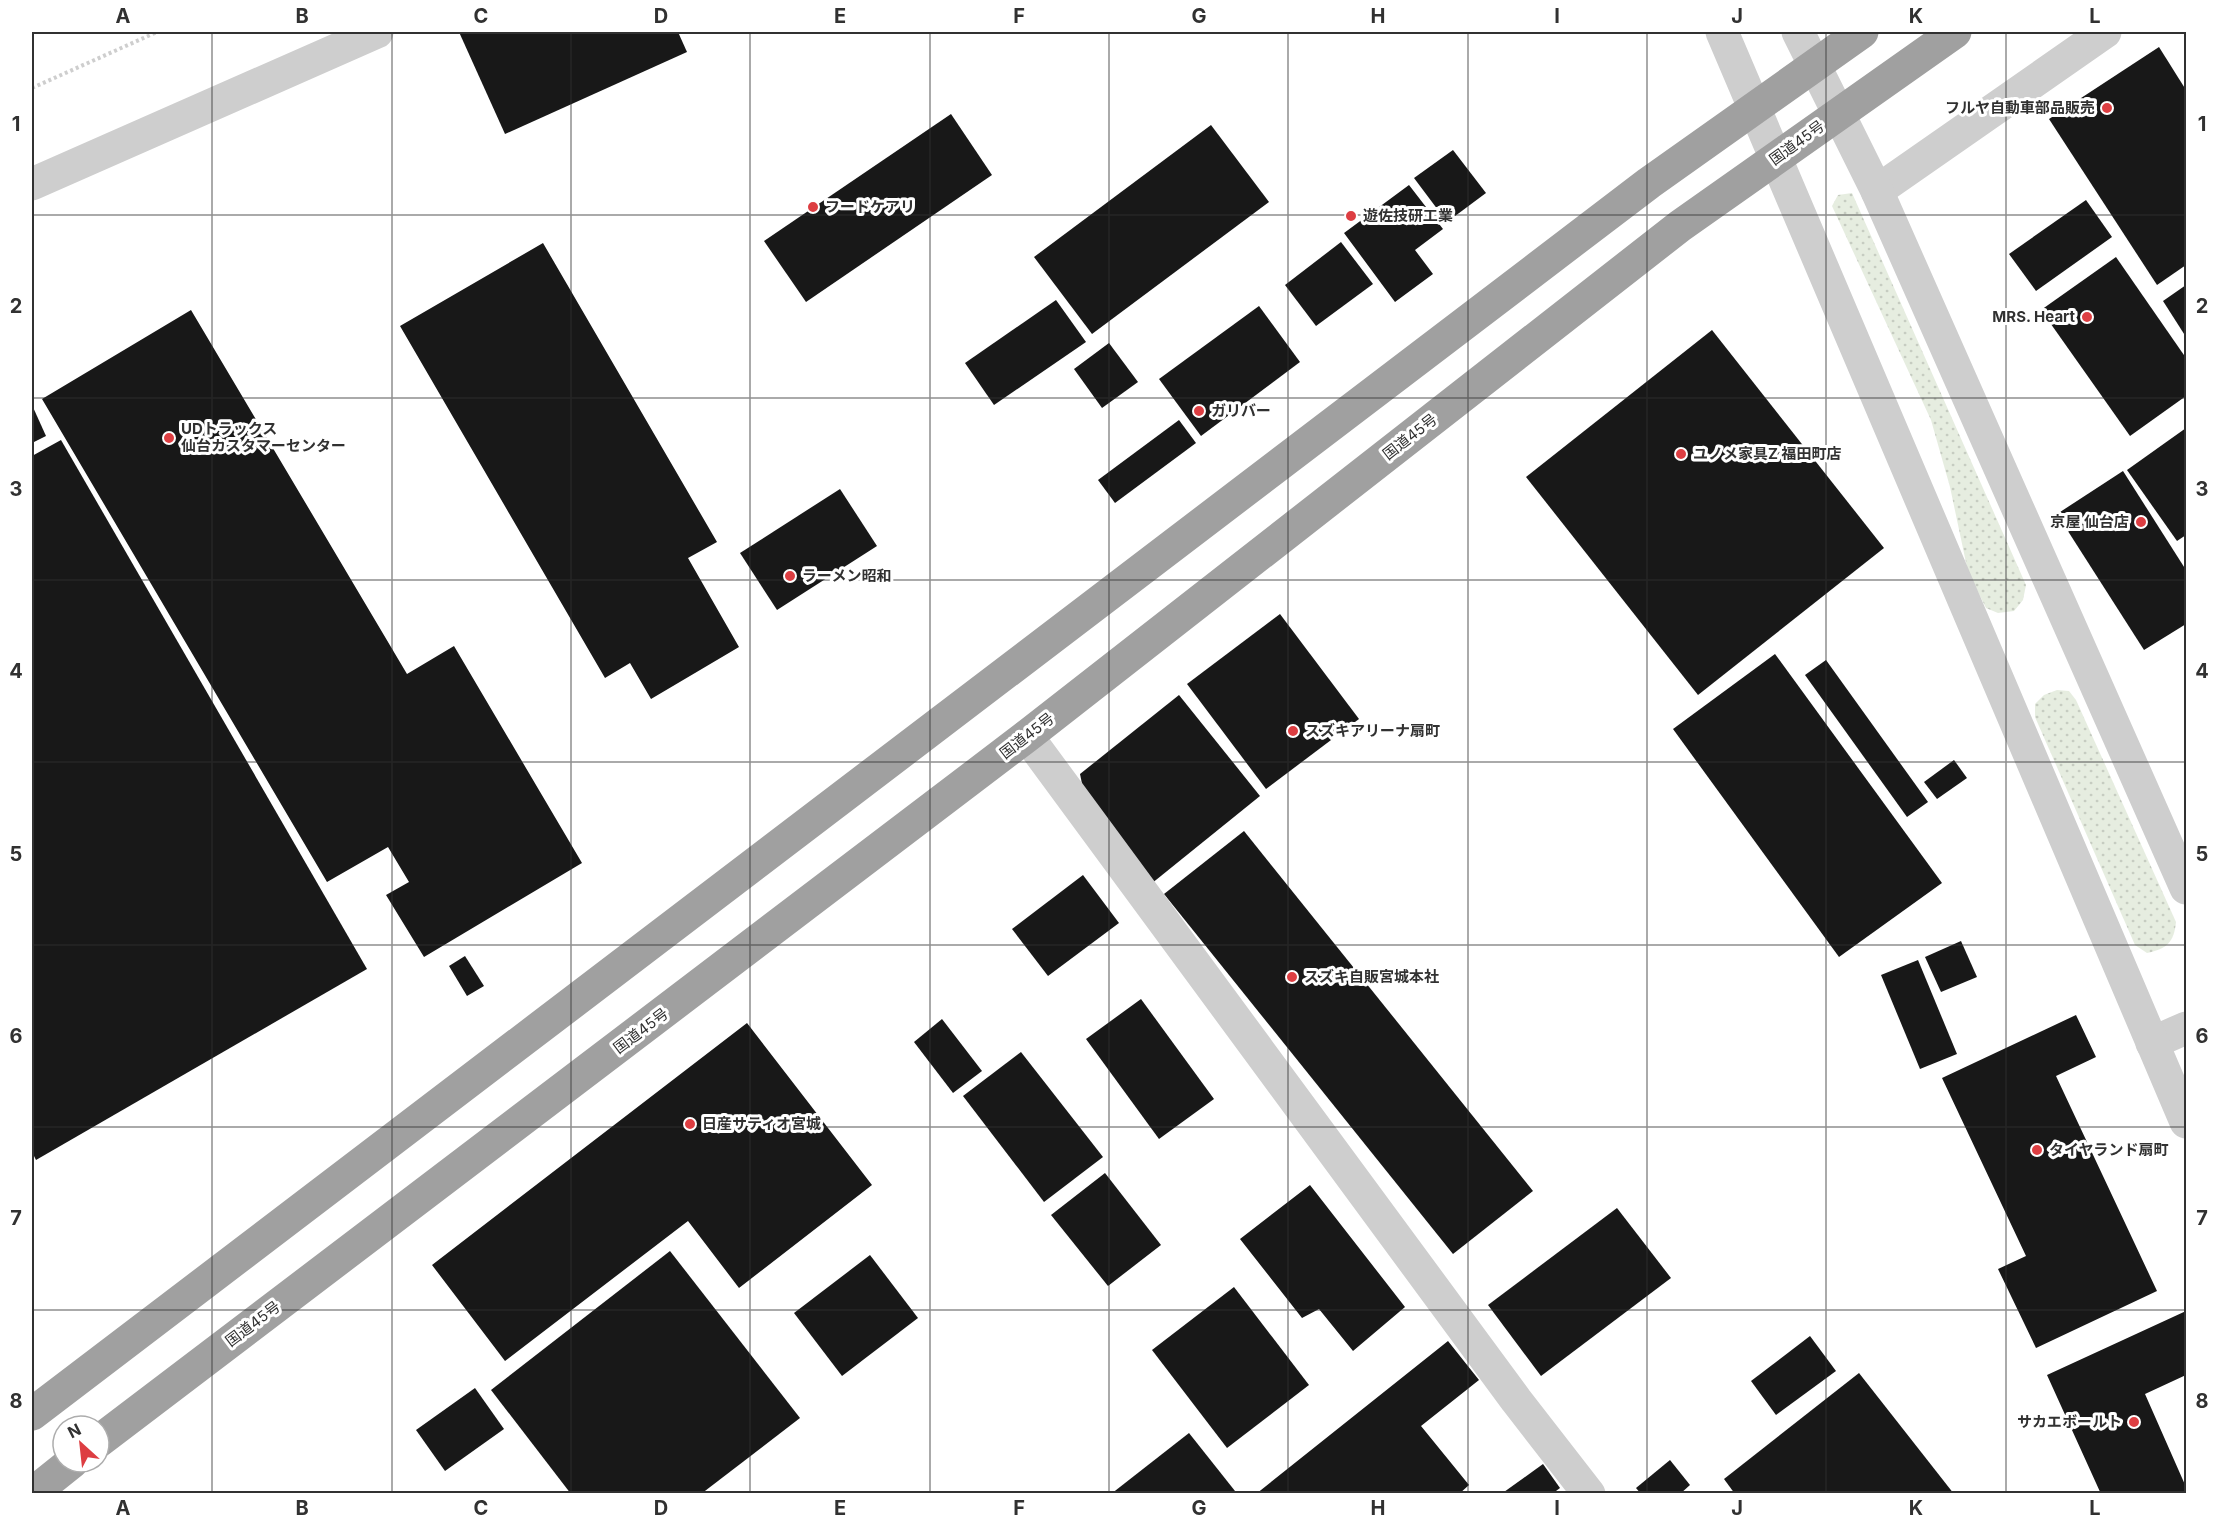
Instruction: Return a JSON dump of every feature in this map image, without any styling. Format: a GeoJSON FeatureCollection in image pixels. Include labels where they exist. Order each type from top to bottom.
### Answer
{"type":"FeatureCollection","features":[{"type":"Feature","properties":{"kind":"highway"},"geometry":{"type":"LineString","coordinates":[[32,1414],[1649,183],[1862,32]]}},
{"type":"Feature","properties":{"kind":"highway","name":"国道45号"},"geometry":{"type":"LineString","coordinates":[[111,1432],[1027,736],[1680,226],[1955,32]]}},
{"type":"Feature","properties":{"kind":"highway"},"geometry":{"type":"LineString","coordinates":[[32,1494],[57,1474]]}},
{"type":"Feature","properties":{"kind":"street"},"geometry":{"type":"LineString","coordinates":[[32,184],[377,32]]}},
{"type":"Feature","properties":{"kind":"street"},"geometry":{"type":"LineString","coordinates":[[1722,32],[2187,1122]]}},
{"type":"Feature","properties":{"kind":"street"},"geometry":{"type":"LineString","coordinates":[[1798,32],[1877,191],[2187,888]]}},
{"type":"Feature","properties":{"kind":"street"},"geometry":{"type":"LineString","coordinates":[[1877,191],[2106,32]]}},
{"type":"Feature","properties":{"kind":"street"},"geometry":{"type":"LineString","coordinates":[[1027,736],[1516,1400],[1589,1494]]}},
{"type":"Feature","properties":{"kind":"street"},"geometry":{"type":"LineString","coordinates":[[2152,1043],[2187,1028]]}},
{"type":"Feature","properties":{"kind":"path"},"geometry":{"type":"LineString","coordinates":[[32,88],[157,32]]}},
{"type":"Feature","properties":{"kind":"shaded area"},"geometry":{"type":"Polygon","coordinates":[[[1852,193],[2026,585],[2023,600],[2014,611],[1998,613],[1986,608],[1968,572],[1950,487],[1931,420],[1832,206],[1838,195],[1852,193]]]}},
{"type":"Feature","properties":{"kind":"shaded area"},"geometry":{"type":"Polygon","coordinates":[[[2057,690],[2069,691],[2076,700],[2176,922],[2171,940],[2160,949],[2147,953],[2135,945],[2035,717],[2035,704],[2044,695],[2057,690]]]}},
{"type":"Feature","properties":{"kind":"building"},"geometry":{"type":"Polygon","coordinates":[[[459,32],[678,32],[687,52],[505,134],[459,32]]]}},
{"type":"Feature","properties":{"kind":"building"},"geometry":{"type":"Polygon","coordinates":[[[2159,47],[2186,90],[2186,265],[2157,285],[2049,119],[2159,47]]]}},
{"type":"Feature","properties":{"kind":"building"},"geometry":{"type":"Polygon","coordinates":[[[951,114],[992,175],[806,302],[764,241],[951,114]]]}},
{"type":"Feature","properties":{"kind":"building"},"geometry":{"type":"Polygon","coordinates":[[[1211,125],[1269,202],[1092,334],[1034,257],[1211,125]]]}},
{"type":"Feature","properties":{"kind":"building"},"geometry":{"type":"Polygon","coordinates":[[[1453,150],[1486,193],[1447,222],[1414,178],[1453,150]]]}},
{"type":"Feature","properties":{"kind":"building"},"geometry":{"type":"Polygon","coordinates":[[[1409,185],[1443,229],[1415,250],[1433,274],[1395,302],[1344,233],[1409,185]]]}},
{"type":"Feature","properties":{"kind":"building"},"geometry":{"type":"Polygon","coordinates":[[[2086,200],[2112,237],[2036,291],[2009,254],[2086,200]]]}},
{"type":"Feature","properties":{"kind":"building"},"geometry":{"type":"Polygon","coordinates":[[[1341,242],[1373,284],[1316,326],[1285,285],[1341,242]]]}},
{"type":"Feature","properties":{"kind":"building"},"geometry":{"type":"Polygon","coordinates":[[[543,243],[717,542],[688,558],[739,647],[651,699],[630,663],[605,678],[400,326],[543,243]]]}},
{"type":"Feature","properties":{"kind":"building"},"geometry":{"type":"Polygon","coordinates":[[[2116,257],[2186,358],[2186,396],[2130,436],[2041,310],[2116,257]]]}},
{"type":"Feature","properties":{"kind":"building"},"geometry":{"type":"Polygon","coordinates":[[[2186,285],[2186,337],[2163,301],[2186,285]]]}},
{"type":"Feature","properties":{"kind":"building"},"geometry":{"type":"Polygon","coordinates":[[[1056,300],[1086,342],[994,405],[965,363],[1056,300]]]}},
{"type":"Feature","properties":{"kind":"building"},"geometry":{"type":"Polygon","coordinates":[[[1259,306],[1300,362],[1201,436],[1159,379],[1259,306]]]}},
{"type":"Feature","properties":{"kind":"building"},"geometry":{"type":"Polygon","coordinates":[[[191,310],[407,674],[454,646],[582,863],[424,957],[386,895],[409,882],[388,847],[327,882],[42,399],[191,310]]]}},
{"type":"Feature","properties":{"kind":"building"},"geometry":{"type":"Polygon","coordinates":[[[1712,330],[1884,548],[1698,695],[1526,477],[1712,330]]]}},
{"type":"Feature","properties":{"kind":"building"},"geometry":{"type":"Polygon","coordinates":[[[1109,343],[1138,382],[1102,408],[1074,369],[1109,343]]]}},
{"type":"Feature","properties":{"kind":"building"},"geometry":{"type":"Polygon","coordinates":[[[32,405],[46,436],[32,443],[32,405]]]}},
{"type":"Feature","properties":{"kind":"building"},"geometry":{"type":"Polygon","coordinates":[[[1179,420],[1196,443],[1115,503],[1098,480],[1179,420]]]}},
{"type":"Feature","properties":{"kind":"building"},"geometry":{"type":"Polygon","coordinates":[[[2186,428],[2186,535],[2177,541],[2127,470],[2186,428]]]}},
{"type":"Feature","properties":{"kind":"building"},"geometry":{"type":"Polygon","coordinates":[[[61,440],[367,969],[36,1160],[32,1152],[32,456],[61,440]]]}},
{"type":"Feature","properties":{"kind":"building"},"geometry":{"type":"Polygon","coordinates":[[[2123,471],[2186,570],[2186,624],[2144,650],[2057,514],[2123,471]]]}},
{"type":"Feature","properties":{"kind":"building"},"geometry":{"type":"Polygon","coordinates":[[[840,489],[877,546],[777,610],[740,553],[840,489]]]}},
{"type":"Feature","properties":{"kind":"building"},"geometry":{"type":"Polygon","coordinates":[[[1280,614],[1359,719],[1266,789],[1187,684],[1280,614]]]}},
{"type":"Feature","properties":{"kind":"building"},"geometry":{"type":"Polygon","coordinates":[[[1775,654],[1942,883],[1839,957],[1673,729],[1775,654]]]}},
{"type":"Feature","properties":{"kind":"building"},"geometry":{"type":"Polygon","coordinates":[[[1826,660],[1928,802],[1907,817],[1805,675],[1826,660]]]}},
{"type":"Feature","properties":{"kind":"building"},"geometry":{"type":"Polygon","coordinates":[[[1179,695],[1260,796],[1151,884],[1086,803],[1080,774],[1179,695]]]}},
{"type":"Feature","properties":{"kind":"building"},"geometry":{"type":"Polygon","coordinates":[[[1954,760],[1967,778],[1937,799],[1924,782],[1954,760]]]}},
{"type":"Feature","properties":{"kind":"building"},"geometry":{"type":"Polygon","coordinates":[[[1244,831],[1533,1191],[1453,1254],[1164,894],[1244,831]]]}},
{"type":"Feature","properties":{"kind":"building"},"geometry":{"type":"Polygon","coordinates":[[[1083,875],[1119,923],[1048,976],[1012,929],[1083,875]]]}},
{"type":"Feature","properties":{"kind":"building"},"geometry":{"type":"Polygon","coordinates":[[[1961,941],[1977,977],[1941,992],[1925,957],[1961,941]]]}},
{"type":"Feature","properties":{"kind":"building"},"geometry":{"type":"Polygon","coordinates":[[[465,956],[484,986],[467,996],[449,966],[465,956]]]}},
{"type":"Feature","properties":{"kind":"building"},"geometry":{"type":"Polygon","coordinates":[[[1918,960],[1957,1054],[1920,1069],[1881,975],[1918,960]]]}},
{"type":"Feature","properties":{"kind":"building"},"geometry":{"type":"Polygon","coordinates":[[[1141,999],[1214,1099],[1159,1139],[1086,1039],[1141,999]]]}},
{"type":"Feature","properties":{"kind":"building"},"geometry":{"type":"Polygon","coordinates":[[[2076,1015],[2096,1057],[2056,1076],[2157,1291],[2036,1348],[1998,1269],[2026,1256],[1942,1078],[2076,1015]]]}},
{"type":"Feature","properties":{"kind":"building"},"geometry":{"type":"Polygon","coordinates":[[[942,1019],[982,1071],[953,1093],[914,1042],[942,1019]]]}},
{"type":"Feature","properties":{"kind":"building"},"geometry":{"type":"Polygon","coordinates":[[[747,1023],[872,1185],[739,1288],[688,1221],[505,1361],[432,1265],[747,1023]]]}},
{"type":"Feature","properties":{"kind":"building"},"geometry":{"type":"Polygon","coordinates":[[[1021,1052],[1103,1157],[1044,1202],[963,1096],[1021,1052]]]}},
{"type":"Feature","properties":{"kind":"building"},"geometry":{"type":"Polygon","coordinates":[[[1105,1173],[1161,1245],[1108,1286],[1051,1215],[1105,1173]]]}},
{"type":"Feature","properties":{"kind":"building"},"geometry":{"type":"Polygon","coordinates":[[[1310,1185],[1405,1307],[1353,1351],[1319,1309],[1302,1318],[1240,1239],[1310,1185]]]}},
{"type":"Feature","properties":{"kind":"building"},"geometry":{"type":"Polygon","coordinates":[[[1617,1208],[1671,1278],[1541,1376],[1488,1305],[1617,1208]]]}},
{"type":"Feature","properties":{"kind":"building"},"geometry":{"type":"Polygon","coordinates":[[[670,1251],[800,1418],[701,1494],[571,1494],[491,1390],[670,1251]]]}},
{"type":"Feature","properties":{"kind":"building"},"geometry":{"type":"Polygon","coordinates":[[[870,1255],[918,1318],[842,1376],[794,1313],[870,1255]]]}},
{"type":"Feature","properties":{"kind":"building"},"geometry":{"type":"Polygon","coordinates":[[[1234,1287],[1309,1385],[1227,1448],[1152,1350],[1234,1287]]]}},
{"type":"Feature","properties":{"kind":"building"},"geometry":{"type":"Polygon","coordinates":[[[2186,1311],[2186,1375],[2145,1394],[2186,1487],[2186,1494],[2101,1494],[2047,1375],[2186,1311]]]}},
{"type":"Feature","properties":{"kind":"building"},"geometry":{"type":"Polygon","coordinates":[[[1810,1336],[1836,1371],[1776,1415],[1751,1381],[1810,1336]]]}},
{"type":"Feature","properties":{"kind":"building"},"geometry":{"type":"Polygon","coordinates":[[[1448,1341],[1479,1380],[1421,1426],[1469,1485],[1459,1494],[1256,1494],[1448,1341]]]}},
{"type":"Feature","properties":{"kind":"building"},"geometry":{"type":"Polygon","coordinates":[[[1859,1373],[1954,1494],[1735,1494],[1724,1479],[1859,1373]]]}},
{"type":"Feature","properties":{"kind":"building"},"geometry":{"type":"Polygon","coordinates":[[[475,1388],[504,1429],[445,1471],[416,1430],[475,1388]]]}},
{"type":"Feature","properties":{"kind":"building"},"geometry":{"type":"Polygon","coordinates":[[[1189,1433],[1235,1491],[1232,1494],[1111,1494],[1189,1433]]]}},
{"type":"Feature","properties":{"kind":"building"},"geometry":{"type":"Polygon","coordinates":[[[1670,1460],[1690,1485],[1680,1494],[1641,1494],[1636,1488],[1670,1460]]]}},
{"type":"Feature","properties":{"kind":"building"},"geometry":{"type":"Polygon","coordinates":[[[1543,1464],[1560,1488],[1552,1494],[1506,1494],[1504,1492],[1543,1464]]]}},
{"type":"Feature","properties":{"kind":"place","name":"フルヤ自動車部品販売"},"geometry":{"type":"Point","coordinates":[2107,108]}},
{"type":"Feature","properties":{"kind":"place","name":"フードケアリ"},"geometry":{"type":"Point","coordinates":[813,207]}},
{"type":"Feature","properties":{"kind":"place","name":"遊佐技研工業"},"geometry":{"type":"Point","coordinates":[1351,216]}},
{"type":"Feature","properties":{"kind":"place","name":"MRS. Heart"},"geometry":{"type":"Point","coordinates":[2087,317]}},
{"type":"Feature","properties":{"kind":"place","name":"ガリバー"},"geometry":{"type":"Point","coordinates":[1199,411]}},
{"type":"Feature","properties":{"kind":"place","name":"UDトラックス 仙台カスタマーセンター"},"geometry":{"type":"Point","coordinates":[169,438]}},
{"type":"Feature","properties":{"kind":"place","name":"ユノメ家具Z 福田町店"},"geometry":{"type":"Point","coordinates":[1681,454]}},
{"type":"Feature","properties":{"kind":"place","name":"京屋 仙台店"},"geometry":{"type":"Point","coordinates":[2141,522]}},
{"type":"Feature","properties":{"kind":"place","name":"ラーメン昭和"},"geometry":{"type":"Point","coordinates":[790,576]}},
{"type":"Feature","properties":{"kind":"place","name":"スズキアリーナ扇町"},"geometry":{"type":"Point","coordinates":[1293,731]}},
{"type":"Feature","properties":{"kind":"place","name":"スズキ自販宮城本社"},"geometry":{"type":"Point","coordinates":[1292,977]}},
{"type":"Feature","properties":{"kind":"place","name":"日産サティオ宮城"},"geometry":{"type":"Point","coordinates":[690,1124]}},
{"type":"Feature","properties":{"kind":"place","name":"タイヤランド扇町"},"geometry":{"type":"Point","coordinates":[2037,1150]}},
{"type":"Feature","properties":{"kind":"place","name":"サカエボールト"},"geometry":{"type":"Point","coordinates":[2134,1422]}}]}
